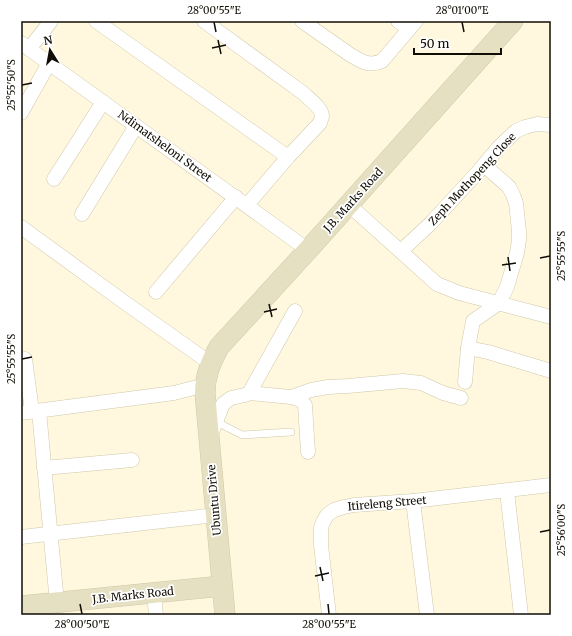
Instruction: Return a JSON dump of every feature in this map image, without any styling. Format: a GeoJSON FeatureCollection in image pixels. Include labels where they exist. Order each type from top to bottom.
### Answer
{"type":"FeatureCollection","features":[{"type":"Feature","properties":{"kind":"street"},"geometry":{"type":"LineString","coordinates":[[25,46],[51,21]]}},
{"type":"Feature","properties":{"kind":"street"},"geometry":{"type":"LineString","coordinates":[[96,21],[288,157]]}},
{"type":"Feature","properties":{"kind":"street"},"geometry":{"type":"LineString","coordinates":[[156,292],[241,201],[288,157],[320,123],[322,117],[322,114],[314,103],[302,93],[204,21]]}},
{"type":"Feature","properties":{"kind":"street"},"geometry":{"type":"LineString","coordinates":[[302,21],[349,54],[370,64],[376,64],[382,61],[408,24]]}},
{"type":"Feature","properties":{"kind":"street","name":"J.B. Marks Road"},"geometry":{"type":"LineString","coordinates":[[205,385],[206,375],[210,363],[219,347],[513,21]]}},
{"type":"Feature","properties":{"kind":"street","name":"Ndimatsheloni Street"},"geometry":{"type":"LineString","coordinates":[[25,46],[308,250]]}},
{"type":"Feature","properties":{"kind":"street"},"geometry":{"type":"LineString","coordinates":[[21,113],[48,63]]}},
{"type":"Feature","properties":{"kind":"street"},"geometry":{"type":"LineString","coordinates":[[54,179],[103,102]]}},
{"type":"Feature","properties":{"kind":"street","name":"Zeph Mothopeng Close"},"geometry":{"type":"LineString","coordinates":[[401,251],[431,223],[499,147],[516,131],[537,124],[551,125]]}},
{"type":"Feature","properties":{"kind":"street"},"geometry":{"type":"LineString","coordinates":[[82,214],[136,126]]}},
{"type":"Feature","properties":{"kind":"street"},"geometry":{"type":"LineString","coordinates":[[465,382],[468,348],[473,321],[499,303],[507,287],[517,253],[519,231],[516,203],[513,195],[508,187],[484,165]]}},
{"type":"Feature","properties":{"kind":"street"},"geometry":{"type":"LineString","coordinates":[[349,204],[437,284],[459,293],[551,317]]}},
{"type":"Feature","properties":{"kind":"street"},"geometry":{"type":"LineString","coordinates":[[21,227],[210,363]]}},
{"type":"Feature","properties":{"kind":"street"},"geometry":{"type":"LineString","coordinates":[[249,393],[295,311]]}},
{"type":"Feature","properties":{"kind":"street"},"geometry":{"type":"LineString","coordinates":[[468,348],[488,352],[551,371]]}},
{"type":"Feature","properties":{"kind":"street"},"geometry":{"type":"LineString","coordinates":[[25,359],[31,412],[44,468],[50,534],[61,606]]}},
{"type":"Feature","properties":{"kind":"street"},"geometry":{"type":"LineString","coordinates":[[291,397],[328,386],[348,386],[403,381],[421,383],[462,398]]}},
{"type":"Feature","properties":{"kind":"street"},"geometry":{"type":"LineString","coordinates":[[31,412],[174,392],[205,385]]}},
{"type":"Feature","properties":{"kind":"street","name":"Ubuntu Drive"},"geometry":{"type":"LineString","coordinates":[[205,385],[213,431],[216,515],[225,615]]}},
{"type":"Feature","properties":{"kind":"street"},"geometry":{"type":"LineString","coordinates":[[213,431],[223,404],[231,398],[249,393],[291,397],[301,400],[305,405],[308,452]]}},
{"type":"Feature","properties":{"kind":"street"},"geometry":{"type":"LineString","coordinates":[[44,468],[132,460]]}},
{"type":"Feature","properties":{"kind":"street","name":"Itireleng Street"},"geometry":{"type":"LineString","coordinates":[[329,615],[321,545],[321,528],[322,522],[327,515],[334,510],[354,505],[413,501],[551,485]]}},
{"type":"Feature","properties":{"kind":"street"},"geometry":{"type":"LineString","coordinates":[[507,491],[521,615]]}},
{"type":"Feature","properties":{"kind":"street"},"geometry":{"type":"LineString","coordinates":[[413,501],[426,615]]}},
{"type":"Feature","properties":{"kind":"street"},"geometry":{"type":"LineString","coordinates":[[21,537],[216,515]]}},
{"type":"Feature","properties":{"kind":"street","name":"J.B. Marks Road"},"geometry":{"type":"LineString","coordinates":[[21,606],[61,606],[154,593],[222,586]]}},
{"type":"Feature","properties":{"kind":"street"},"geometry":{"type":"LineString","coordinates":[[154,593],[156,615]]}},
{"type":"Feature","properties":{"kind":"lane"},"geometry":{"type":"LineString","coordinates":[[213,431],[242,435],[291,432]]}}]}
